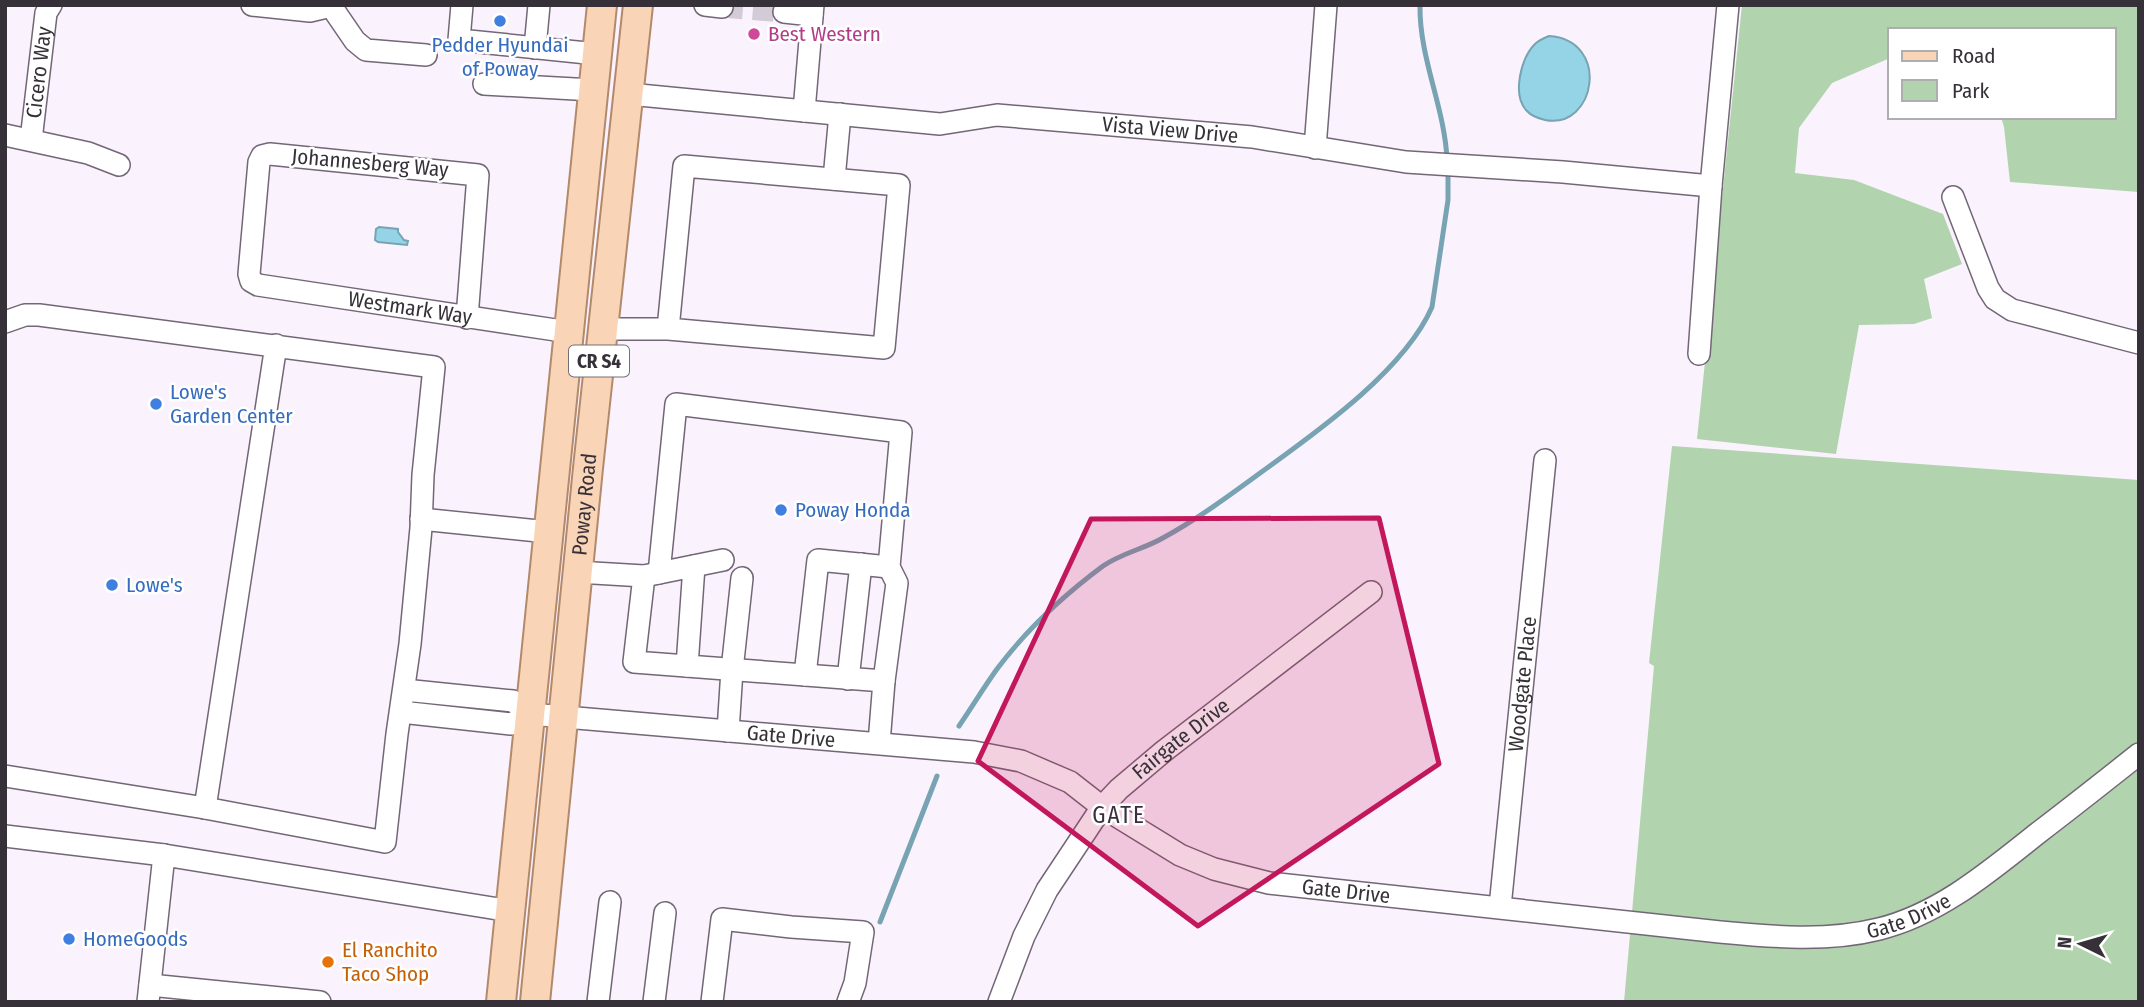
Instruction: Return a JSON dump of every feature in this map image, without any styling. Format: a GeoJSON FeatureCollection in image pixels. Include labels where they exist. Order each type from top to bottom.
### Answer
{"type":"FeatureCollection","features":[{"type":"Feature","properties":{"kind":"main road","name":"Poway Road"},"geometry":{"type":"LineString","coordinates":[[505,994],[510,911],[601,5]]}},
{"type":"Feature","properties":{"kind":"main road"},"geometry":{"type":"LineString","coordinates":[[623,5],[629,94]]}},
{"type":"Feature","properties":{"kind":"main road","name":"Poway Road"},"geometry":{"type":"LineString","coordinates":[[535,1002],[587,468],[638,5]]}},
{"type":"Feature","properties":{"kind":"main road"},"geometry":{"type":"LineString","coordinates":[[589,128],[601,162],[589,309],[590,316],[603,329]]}},
{"type":"Feature","properties":{"kind":"main road"},"geometry":{"type":"LineString","coordinates":[[569,332],[584,338],[589,345],[581,428],[587,468]]}},
{"type":"Feature","properties":{"kind":"street","name":"Cicero Way"},"geometry":{"type":"LineString","coordinates":[[31,139],[46,13],[51,5]]}},
{"type":"Feature","properties":{"kind":"street"},"geometry":{"type":"LineString","coordinates":[[251,5],[310,11],[331,6],[355,41],[366,50],[426,55]]}},
{"type":"Feature","properties":{"kind":"street"},"geometry":{"type":"LineString","coordinates":[[463,5],[459,40],[597,54]]}},
{"type":"Feature","properties":{"kind":"street"},"geometry":{"type":"LineString","coordinates":[[535,48],[539,5]]}},
{"type":"Feature","properties":{"kind":"street"},"geometry":{"type":"LineString","coordinates":[[1315,148],[1325,5]]}},
{"type":"Feature","properties":{"kind":"street"},"geometry":{"type":"LineString","coordinates":[[1699,354],[1728,5]]}},
{"type":"Feature","properties":{"kind":"street"},"geometry":{"type":"LineString","coordinates":[[784,12],[813,10],[804,111]]}},
{"type":"Feature","properties":{"kind":"street"},"geometry":{"type":"LineString","coordinates":[[484,85],[593,90]]}},
{"type":"Feature","properties":{"kind":"street","name":"Vista View Drive"},"geometry":{"type":"LineString","coordinates":[[629,94],[940,124],[997,116],[1252,137],[1406,162],[1563,172],[1712,186]]}},
{"type":"Feature","properties":{"kind":"street"},"geometry":{"type":"LineString","coordinates":[[834,179],[840,114]]}},
{"type":"Feature","properties":{"kind":"street"},"geometry":{"type":"LineString","coordinates":[[5,135],[89,153],[119,165]]}},
{"type":"Feature","properties":{"kind":"street","name":"Johannesberg Way"},"geometry":{"type":"LineString","coordinates":[[251,281],[248,274],[259,162],[262,156],[270,153],[474,173],[479,178],[467,318]]}},
{"type":"Feature","properties":{"kind":"street"},"geometry":{"type":"LineString","coordinates":[[603,329],[668,329],[884,348],[899,185],[684,166],[668,329]]}},
{"type":"Feature","properties":{"kind":"street"},"geometry":{"type":"LineString","coordinates":[[1953,197],[1988,288],[1995,299],[2011,310],[2139,343]]}},
{"type":"Feature","properties":{"kind":"street","name":"Westmark Way"},"geometry":{"type":"LineString","coordinates":[[251,281],[258,285],[569,332]]}},
{"type":"Feature","properties":{"kind":"street"},"geometry":{"type":"LineString","coordinates":[[5,322],[25,315],[40,315],[434,367],[411,636],[385,842],[205,808],[5,776]]}},
{"type":"Feature","properties":{"kind":"street"},"geometry":{"type":"LineString","coordinates":[[205,808],[276,345]]}},
{"type":"Feature","properties":{"kind":"street"},"geometry":{"type":"LineString","coordinates":[[879,743],[897,583],[889,567],[901,432],[676,404],[651,575],[634,662],[884,681]]}},
{"type":"Feature","properties":{"kind":"street","name":"Woodgate Place"},"geometry":{"type":"LineString","coordinates":[[1500,907],[1545,460]]}},
{"type":"Feature","properties":{"kind":"street"},"geometry":{"type":"LineString","coordinates":[[421,519],[548,532]]}},
{"type":"Feature","properties":{"kind":"street"},"geometry":{"type":"LineString","coordinates":[[805,675],[818,560],[889,567]]}},
{"type":"Feature","properties":{"kind":"street"},"geometry":{"type":"LineString","coordinates":[[577,572],[651,575],[723,561]]}},
{"type":"Feature","properties":{"kind":"street"},"geometry":{"type":"LineString","coordinates":[[848,679],[861,564]]}},
{"type":"Feature","properties":{"kind":"street"},"geometry":{"type":"LineString","coordinates":[[687,666],[694,566]]}},
{"type":"Feature","properties":{"kind":"street"},"geometry":{"type":"LineString","coordinates":[[728,731],[742,578]]}},
{"type":"Feature","properties":{"kind":"street","name":"Fairgate Drive"},"geometry":{"type":"LineString","coordinates":[[1004,999],[1024,936],[1046,890],[1102,807],[1164,751],[1371,592]]}},
{"type":"Feature","properties":{"kind":"street"},"geometry":{"type":"LineString","coordinates":[[401,712],[511,724],[530,714],[513,701],[404,690]]}},
{"type":"Feature","properties":{"kind":"street","name":"Gate Drive"},"geometry":{"type":"LineString","coordinates":[[530,714],[974,751],[1021,761],[1070,782],[1102,807],[1180,855],[1214,869],[1269,883],[1768,936],[1832,936],[1878,930],[1915,917],[1958,893],[2013,853],[2139,754]]}},
{"type":"Feature","properties":{"kind":"street"},"geometry":{"type":"LineString","coordinates":[[5,836],[164,855],[510,911]]}},
{"type":"Feature","properties":{"kind":"street"},"geometry":{"type":"LineString","coordinates":[[164,855],[149,993],[320,1002]]}},
{"type":"Feature","properties":{"kind":"street"},"geometry":{"type":"LineString","coordinates":[[598,1002],[610,902]]}},
{"type":"Feature","properties":{"kind":"street"},"geometry":{"type":"LineString","coordinates":[[654,1002],[664,913]]}},
{"type":"Feature","properties":{"kind":"street"},"geometry":{"type":"LineString","coordinates":[[712,1002],[722,919],[863,932],[855,984],[848,1002]]}},
{"type":"Feature","properties":{"kind":"highlighted area"},"geometry":{"type":"Polygon","coordinates":[[[1379,518],[1439,764],[1198,926],[978,761],[1091,519],[1379,518]]]}},
{"type":"Feature","properties":{"kind":"green space"},"geometry":{"type":"Polygon","coordinates":[[[1742,5],[2139,5],[2139,192],[2010,182],[2002,119],[2116,119],[2116,28],[1888,28],[1888,59],[1832,83],[1799,128],[1795,173],[1854,180],[1943,214],[1962,264],[1924,279],[1932,318],[1914,324],[1859,325],[1836,454],[1697,439],[1742,5]]]}},
{"type":"Feature","properties":{"kind":"green space"},"geometry":{"type":"Polygon","coordinates":[[[1672,446],[2139,480],[2139,1002],[1624,1002],[1654,666],[1649,663],[1672,446]]]}},
{"type":"Feature","properties":{"kind":"water"},"geometry":{"type":"Polygon","coordinates":[[[1549,36],[1569,41],[1582,52],[1588,67],[1589,83],[1585,99],[1576,112],[1562,119],[1545,120],[1526,110],[1519,86],[1522,67],[1530,50],[1540,40],[1549,36]]]}},
{"type":"Feature","properties":{"kind":"water"},"geometry":{"type":"Polygon","coordinates":[[[376,229],[398,229],[404,240],[408,241],[407,245],[378,242],[375,240],[376,229]]]}},
{"type":"Feature","properties":{"kind":"waterway"},"geometry":{"type":"LineString","coordinates":[[1420,5],[1424,44],[1442,121],[1447,160]]}},
{"type":"Feature","properties":{"kind":"waterway"},"geometry":{"type":"LineString","coordinates":[[959,726],[1009,654],[1033,626],[1074,589],[1103,566],[1175,531],[1241,487],[1336,416],[1360,396],[1402,353],[1432,307],[1448,200],[1448,170]]}},
{"type":"Feature","properties":{"kind":"waterway"},"geometry":{"type":"LineString","coordinates":[[880,922],[937,776]]}},
{"type":"Feature","properties":{"kind":"tunnel"},"geometry":{"type":"LineString","coordinates":[[722,7],[784,12]]}},
{"type":"Feature","properties":{"kind":"place","name":"Pedder Hyundai of Poway"},"geometry":{"type":"Point","coordinates":[500,21]}},
{"type":"Feature","properties":{"kind":"place","name":"Best Western"},"geometry":{"type":"Point","coordinates":[754,34]}},
{"type":"Feature","properties":{"kind":"place","name":"Lowe's Garden Center"},"geometry":{"type":"Point","coordinates":[156,404]}},
{"type":"Feature","properties":{"kind":"place","name":"Poway Honda"},"geometry":{"type":"Point","coordinates":[781,510]}},
{"type":"Feature","properties":{"kind":"place","name":"Lowe's"},"geometry":{"type":"Point","coordinates":[112,585]}},
{"type":"Feature","properties":{"kind":"place","name":"HomeGoods"},"geometry":{"type":"Point","coordinates":[69,939]}},
{"type":"Feature","properties":{"kind":"place","name":"El Ranchito Taco Shop"},"geometry":{"type":"Point","coordinates":[328,962]}},
{"type":"Feature","properties":{"kind":"district","name":"GATE"},"geometry":{"type":"Point","coordinates":[1119,815]}}]}
